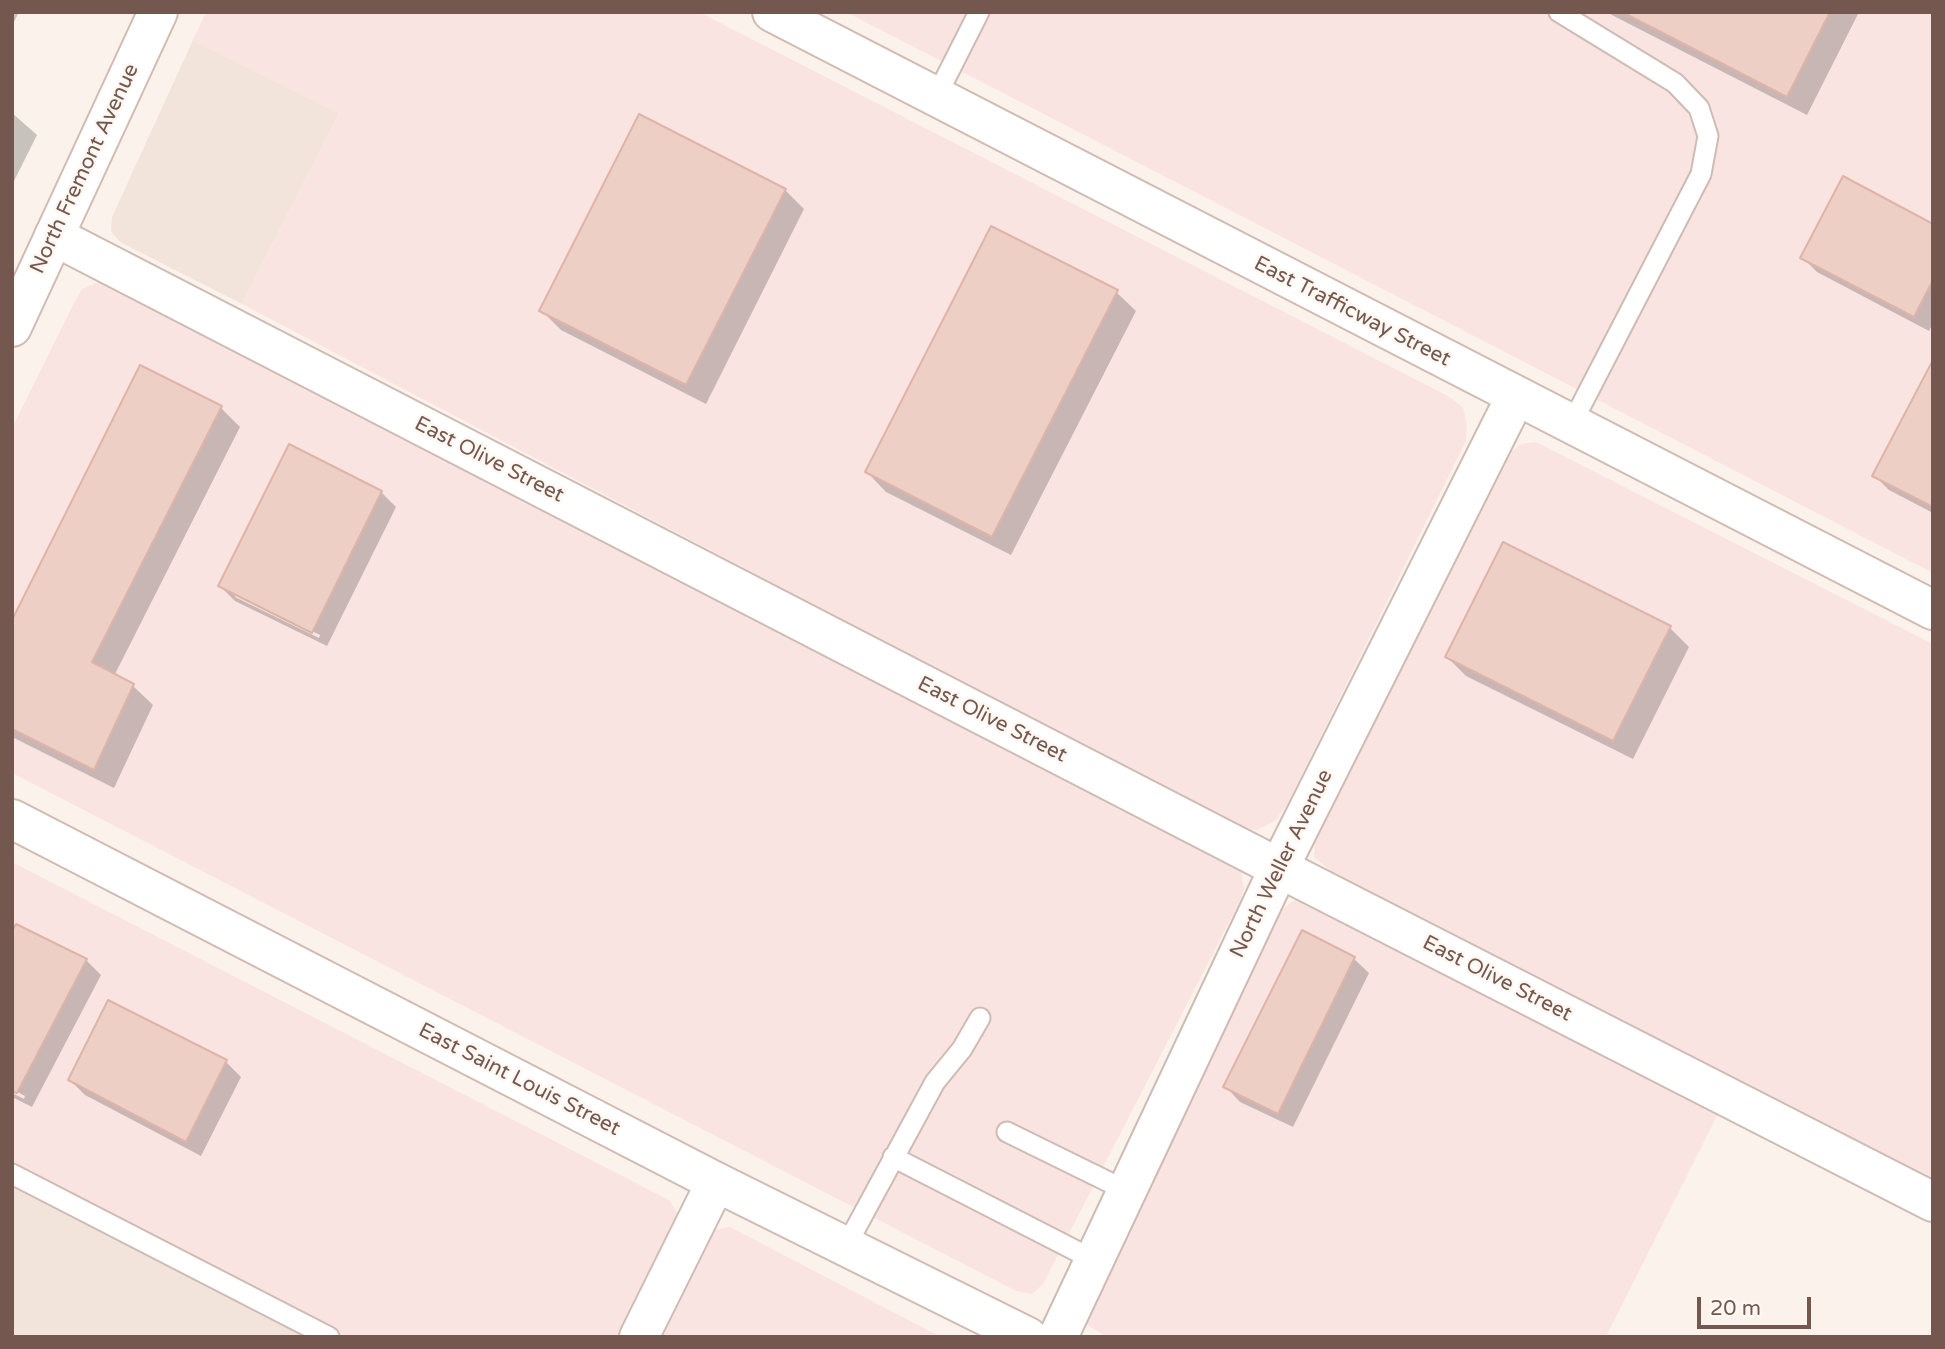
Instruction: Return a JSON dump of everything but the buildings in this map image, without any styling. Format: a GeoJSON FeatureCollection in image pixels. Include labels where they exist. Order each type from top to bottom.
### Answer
{"type":"FeatureCollection","features":[{"type":"Feature","properties":{"kind":"street","name":"North Fremont Avenue"},"geometry":{"type":"LineString","coordinates":[[12,327],[158,12]]}},
{"type":"Feature","properties":{"kind":"street","name":"East Trafficway Street"},"geometry":{"type":"LineString","coordinates":[[772,12],[1933,610]]}},
{"type":"Feature","properties":{"kind":"street","name":"East Olive Street"},"geometry":{"type":"LineString","coordinates":[[54,236],[1933,1202]]}},
{"type":"Feature","properties":{"kind":"street","name":"North Weller Avenue"},"geometry":{"type":"LineString","coordinates":[[1058,1337],[1279,868],[1516,396]]}},
{"type":"Feature","properties":{"kind":"street","name":"East Saint Louis Street"},"geometry":{"type":"LineString","coordinates":[[12,819],[716,1182],[1028,1337]]}},
{"type":"Feature","properties":{"kind":"street"},"geometry":{"type":"LineString","coordinates":[[639,1337],[716,1182]]}},
{"type":"Feature","properties":{"kind":"lane"},"geometry":{"type":"LineString","coordinates":[[936,97],[979,12]]}},
{"type":"Feature","properties":{"kind":"lane"},"geometry":{"type":"LineString","coordinates":[[1559,12],[1675,83],[1699,108],[1708,136],[1701,174],[1571,425]]}},
{"type":"Feature","properties":{"kind":"lane"},"geometry":{"type":"LineString","coordinates":[[846,1246],[934,1082],[962,1049],[980,1018]]}},
{"type":"Feature","properties":{"kind":"lane"},"geometry":{"type":"LineString","coordinates":[[1007,1132],[1127,1191]]}},
{"type":"Feature","properties":{"kind":"lane"},"geometry":{"type":"LineString","coordinates":[[893,1157],[1094,1260]]}},
{"type":"Feature","properties":{"kind":"lane"},"geometry":{"type":"LineString","coordinates":[[12,1174],[329,1337]]}},
{"type":"Feature","properties":{"kind":"shaded area"},"geometry":{"type":"Polygon","coordinates":[[[206,12],[699,12],[1448,396],[1463,407],[1467,426],[1466,441],[1287,805],[1275,821],[1257,830],[1236,827],[242,304],[339,113],[193,40],[206,12]]]}},
{"type":"Feature","properties":{"kind":"shaded area"},"geometry":{"type":"Polygon","coordinates":[[[846,12],[1933,12],[1933,573],[846,12]]]}},
{"type":"Feature","properties":{"kind":"shaded area"},"geometry":{"type":"Polygon","coordinates":[[[193,40],[339,113],[242,304],[120,242],[111,231],[112,217],[193,40]]]}},
{"type":"Feature","properties":{"kind":"shaded area"},"geometry":{"type":"Polygon","coordinates":[[[96,283],[109,284],[1229,859],[1241,872],[1244,888],[1240,901],[1043,1284],[1032,1294],[1016,1291],[12,773],[12,428],[82,289],[96,283]]]}},
{"type":"Feature","properties":{"kind":"shaded area"},"geometry":{"type":"Polygon","coordinates":[[[1536,442],[1933,644],[1933,1179],[1344,882],[1314,857],[1315,839],[1509,454],[1521,444],[1536,442]]]}},
{"type":"Feature","properties":{"kind":"shaded area"},"geometry":{"type":"Polygon","coordinates":[[[12,862],[669,1200],[678,1214],[617,1337],[305,1337],[12,1187],[12,862]]]}},
{"type":"Feature","properties":{"kind":"shaded area"},"geometry":{"type":"Polygon","coordinates":[[[1298,898],[1319,902],[1718,1114],[1606,1337],[1107,1337],[1081,1321],[1275,918],[1298,898]]]}},
{"type":"Feature","properties":{"kind":"shaded area"},"geometry":{"type":"Polygon","coordinates":[[[12,1187],[305,1337],[12,1337],[12,1187]]]}},
{"type":"Feature","properties":{"kind":"shaded area"},"geometry":{"type":"Polygon","coordinates":[[[730,1227],[941,1337],[657,1337],[705,1239],[715,1230],[730,1227]]]}}]}
